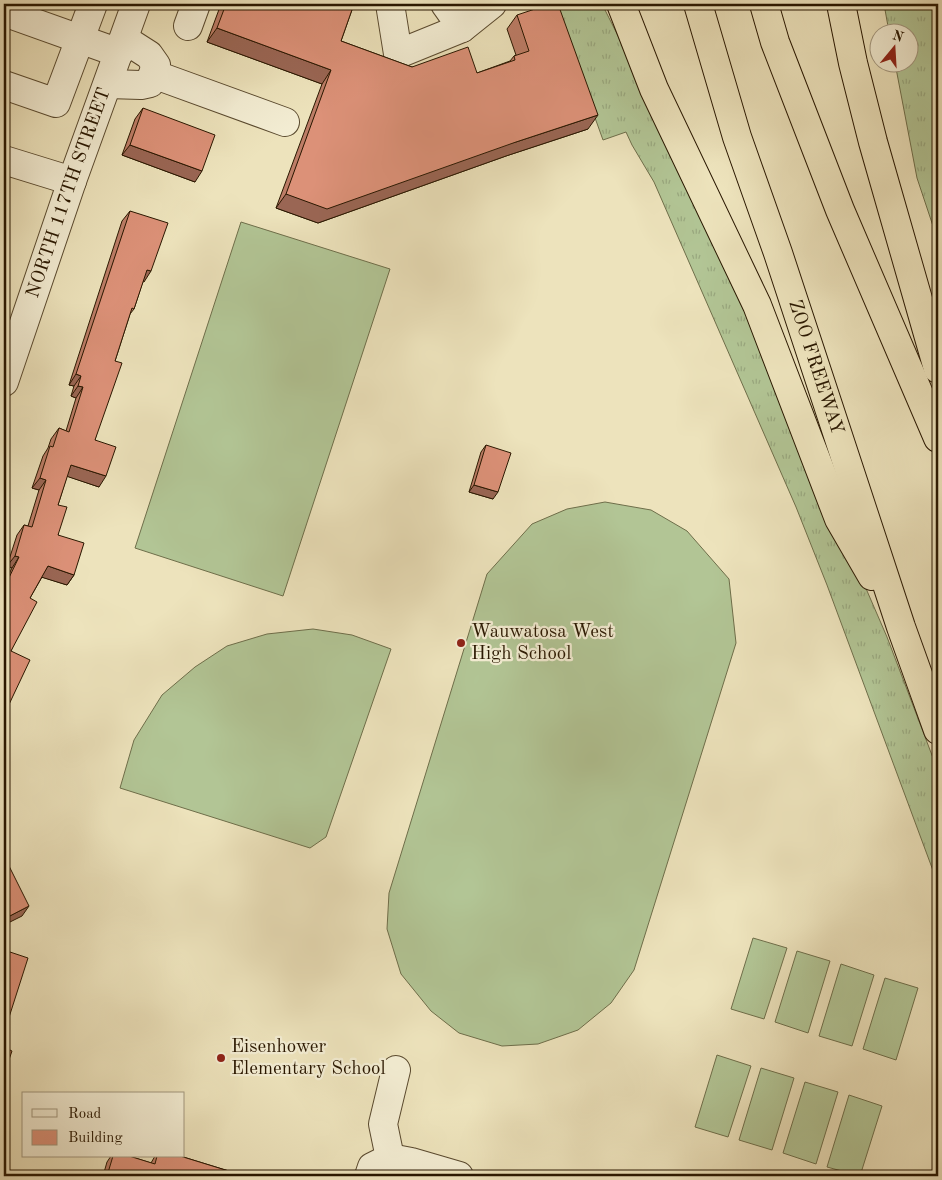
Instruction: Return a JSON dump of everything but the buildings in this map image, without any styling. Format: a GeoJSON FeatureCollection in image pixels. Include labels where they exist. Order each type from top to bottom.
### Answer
{"type":"FeatureCollection","features":[{"type":"Feature","properties":{"kind":"highway"},"geometry":{"type":"LineString","coordinates":[[621,4],[654,89],[757,305],[839,519],[901,627]]}},
{"type":"Feature","properties":{"kind":"highway","name":"ZOO FREEWAY"},"geometry":{"type":"LineString","coordinates":[[698,4],[737,137],[778,253],[901,627],[938,730]]}},
{"type":"Feature","properties":{"kind":"highway"},"geometry":{"type":"LineString","coordinates":[[764,4],[775,42],[840,210],[938,438]]}},
{"type":"Feature","properties":{"kind":"highway"},"geometry":{"type":"LineString","coordinates":[[841,4],[868,123],[938,369]]}},
{"type":"Feature","properties":{"kind":"street"},"geometry":{"type":"LineString","coordinates":[[4,85],[56,103],[93,4]]}},
{"type":"Feature","properties":{"kind":"street","name":"NORTH 117TH STREET"},"geometry":{"type":"LineString","coordinates":[[4,382],[72,180],[136,4]]}},
{"type":"Feature","properties":{"kind":"street"},"geometry":{"type":"LineString","coordinates":[[390,4],[398,54],[462,28],[492,4]]}},
{"type":"Feature","properties":{"kind":"street"},"geometry":{"type":"LineString","coordinates":[[445,4],[462,28]]}},
{"type":"Feature","properties":{"kind":"street"},"geometry":{"type":"LineString","coordinates":[[4,12],[80,39],[121,46],[149,55],[156,65],[150,83],[142,85],[108,84]]}},
{"type":"Feature","properties":{"kind":"street"},"geometry":{"type":"LineString","coordinates":[[153,74],[285,122]]}},
{"type":"Feature","properties":{"kind":"street"},"geometry":{"type":"LineString","coordinates":[[4,160],[72,180]]}},
{"type":"Feature","properties":{"kind":"street"},"geometry":{"type":"LineString","coordinates":[[390,1158],[383,1124],[396,1070]]}},
{"type":"Feature","properties":{"kind":"street"},"geometry":{"type":"LineString","coordinates":[[369,1176],[372,1167],[390,1158],[411,1162],[458,1176]]}},
{"type":"Feature","properties":{"kind":"green space"},"geometry":{"type":"Polygon","coordinates":[[[554,4],[602,4],[679,157],[887,637],[938,771],[938,884],[827,585],[796,507],[654,182],[626,132],[603,140],[554,4]]]}},
{"type":"Feature","properties":{"kind":"green space"},"geometry":{"type":"Polygon","coordinates":[[[884,4],[938,4],[938,241],[917,178],[897,72],[920,72],[920,22],[887,22],[884,4]]]}},
{"type":"Feature","properties":{"kind":"green space"},"geometry":{"type":"Polygon","coordinates":[[[241,222],[390,269],[283,596],[135,548],[241,222]]]}},
{"type":"Feature","properties":{"kind":"green space"},"geometry":{"type":"Polygon","coordinates":[[[605,502],[651,510],[687,531],[729,579],[736,643],[634,970],[611,1003],[578,1030],[538,1044],[502,1046],[459,1033],[431,1011],[401,974],[387,929],[389,893],[487,574],[532,524],[567,509],[605,502]]]}},
{"type":"Feature","properties":{"kind":"green space"},"geometry":{"type":"Polygon","coordinates":[[[313,629],[352,635],[391,649],[326,837],[310,848],[120,788],[134,740],[162,695],[195,667],[227,646],[267,634],[313,629]]]}},
{"type":"Feature","properties":{"kind":"green space"},"geometry":{"type":"Polygon","coordinates":[[[753,938],[787,948],[764,1019],[731,1009],[753,938]]]}},
{"type":"Feature","properties":{"kind":"green space"},"geometry":{"type":"Polygon","coordinates":[[[797,951],[830,961],[808,1033],[775,1022],[797,951]]]}},
{"type":"Feature","properties":{"kind":"green space"},"geometry":{"type":"Polygon","coordinates":[[[841,964],[874,975],[852,1046],[819,1036],[841,964]]]}},
{"type":"Feature","properties":{"kind":"green space"},"geometry":{"type":"Polygon","coordinates":[[[885,978],[918,988],[896,1060],[863,1049],[885,978]]]}},
{"type":"Feature","properties":{"kind":"green space"},"geometry":{"type":"Polygon","coordinates":[[[717,1055],[751,1066],[728,1137],[695,1127],[717,1055]]]}},
{"type":"Feature","properties":{"kind":"green space"},"geometry":{"type":"Polygon","coordinates":[[[761,1068],[794,1078],[772,1150],[739,1140],[761,1068]]]}},
{"type":"Feature","properties":{"kind":"green space"},"geometry":{"type":"Polygon","coordinates":[[[805,1082],[838,1092],[816,1164],[783,1153],[805,1082]]]}},
{"type":"Feature","properties":{"kind":"green space"},"geometry":{"type":"Polygon","coordinates":[[[849,1095],[882,1106],[860,1176],[827,1167],[849,1095]]]}},
{"type":"Feature","properties":{"kind":"place","name":"Wauwatosa West High School"},"geometry":{"type":"Point","coordinates":[461,643]}},
{"type":"Feature","properties":{"kind":"place","name":"Eisenhower Elementary School"},"geometry":{"type":"Point","coordinates":[221,1058]}}]}
